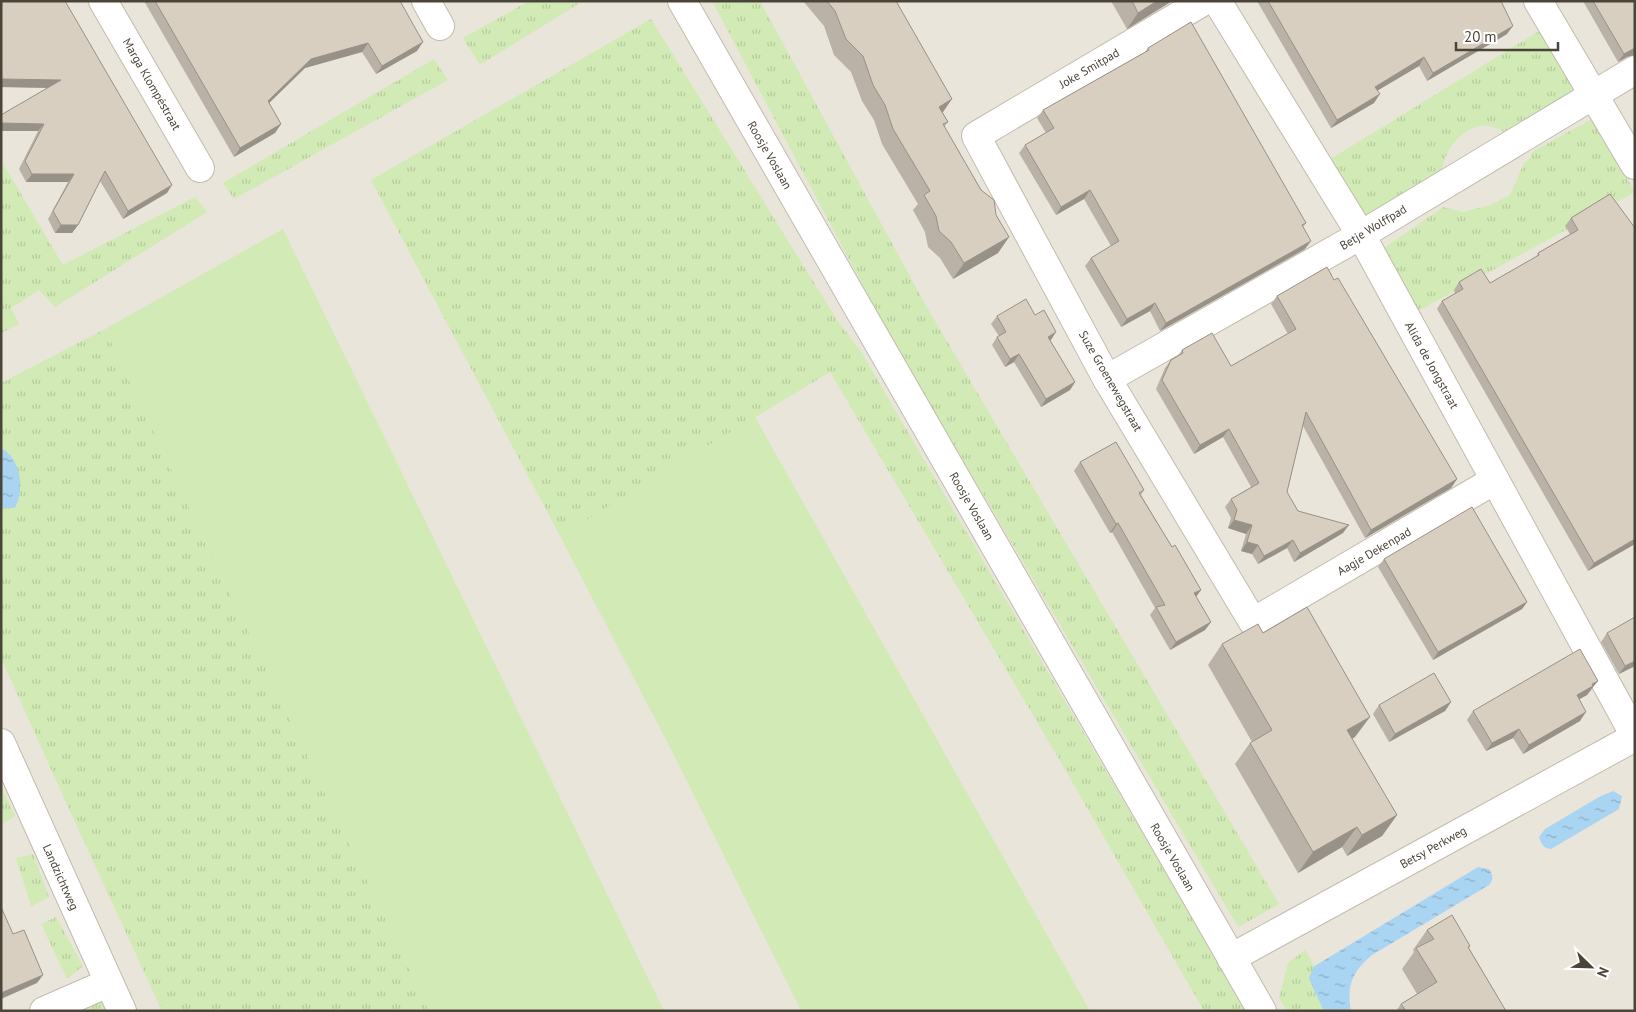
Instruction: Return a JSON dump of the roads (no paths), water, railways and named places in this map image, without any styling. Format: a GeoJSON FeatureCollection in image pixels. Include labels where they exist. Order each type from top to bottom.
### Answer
{"type":"FeatureCollection","features":[{"type":"Feature","properties":{"kind":"street","name":"Marga Klompéstraat"},"geometry":{"type":"LineString","coordinates":[[103,1],[200,168]]}},
{"type":"Feature","properties":{"kind":"street"},"geometry":{"type":"LineString","coordinates":[[426,1],[440,26]]}},
{"type":"Feature","properties":{"kind":"street","name":"Roosje Voslaan"},"geometry":{"type":"LineString","coordinates":[[682,1],[1262,1011]]}},
{"type":"Feature","properties":{"kind":"street","name":"Joke Smitpad"},"geometry":{"type":"LineString","coordinates":[[976,136],[1204,1]]}},
{"type":"Feature","properties":{"kind":"street","name":"Alida de Jongstraat"},"geometry":{"type":"LineString","coordinates":[[1217,1],[1361,235],[1635,736]]}},
{"type":"Feature","properties":{"kind":"street"},"geometry":{"type":"LineString","coordinates":[[1538,1],[1635,165]]}},
{"type":"Feature","properties":{"kind":"street","name":"Betje Wolffpad"},"geometry":{"type":"LineString","coordinates":[[1107,378],[1361,235],[1635,70]]}},
{"type":"Feature","properties":{"kind":"street","name":"Suze Groenewegstraat"},"geometry":{"type":"LineString","coordinates":[[976,136],[1107,378],[1254,622]]}},
{"type":"Feature","properties":{"kind":"street","name":"Aagje Dekenpad"},"geometry":{"type":"LineString","coordinates":[[1254,622],[1495,480]]}},
{"type":"Feature","properties":{"kind":"street","name":"Betsy Perkweg"},"geometry":{"type":"LineString","coordinates":[[1231,958],[1635,736]]}},
{"type":"Feature","properties":{"kind":"street","name":"Landzichtweg"},"geometry":{"type":"LineString","coordinates":[[1,743],[122,1011]]}},
{"type":"Feature","properties":{"kind":"street"},"geometry":{"type":"LineString","coordinates":[[44,1011],[108,983]]}},
{"type":"Feature","properties":{"kind":"water"},"geometry":{"type":"Polygon","coordinates":[[[1,448],[13,459],[19,475],[20,492],[15,508],[1,508],[1,448]]]}},
{"type":"Feature","properties":{"kind":"water"},"geometry":{"type":"Polygon","coordinates":[[[1613,791],[1622,796],[1619,809],[1551,849],[1543,846],[1539,837],[1545,829],[1599,797],[1613,791]]]}},
{"type":"Feature","properties":{"kind":"water"},"geometry":{"type":"Polygon","coordinates":[[[1478,867],[1489,869],[1492,879],[1489,885],[1365,961],[1352,979],[1350,986],[1351,1011],[1324,1011],[1309,979],[1313,967],[1478,867]]]}}]}
